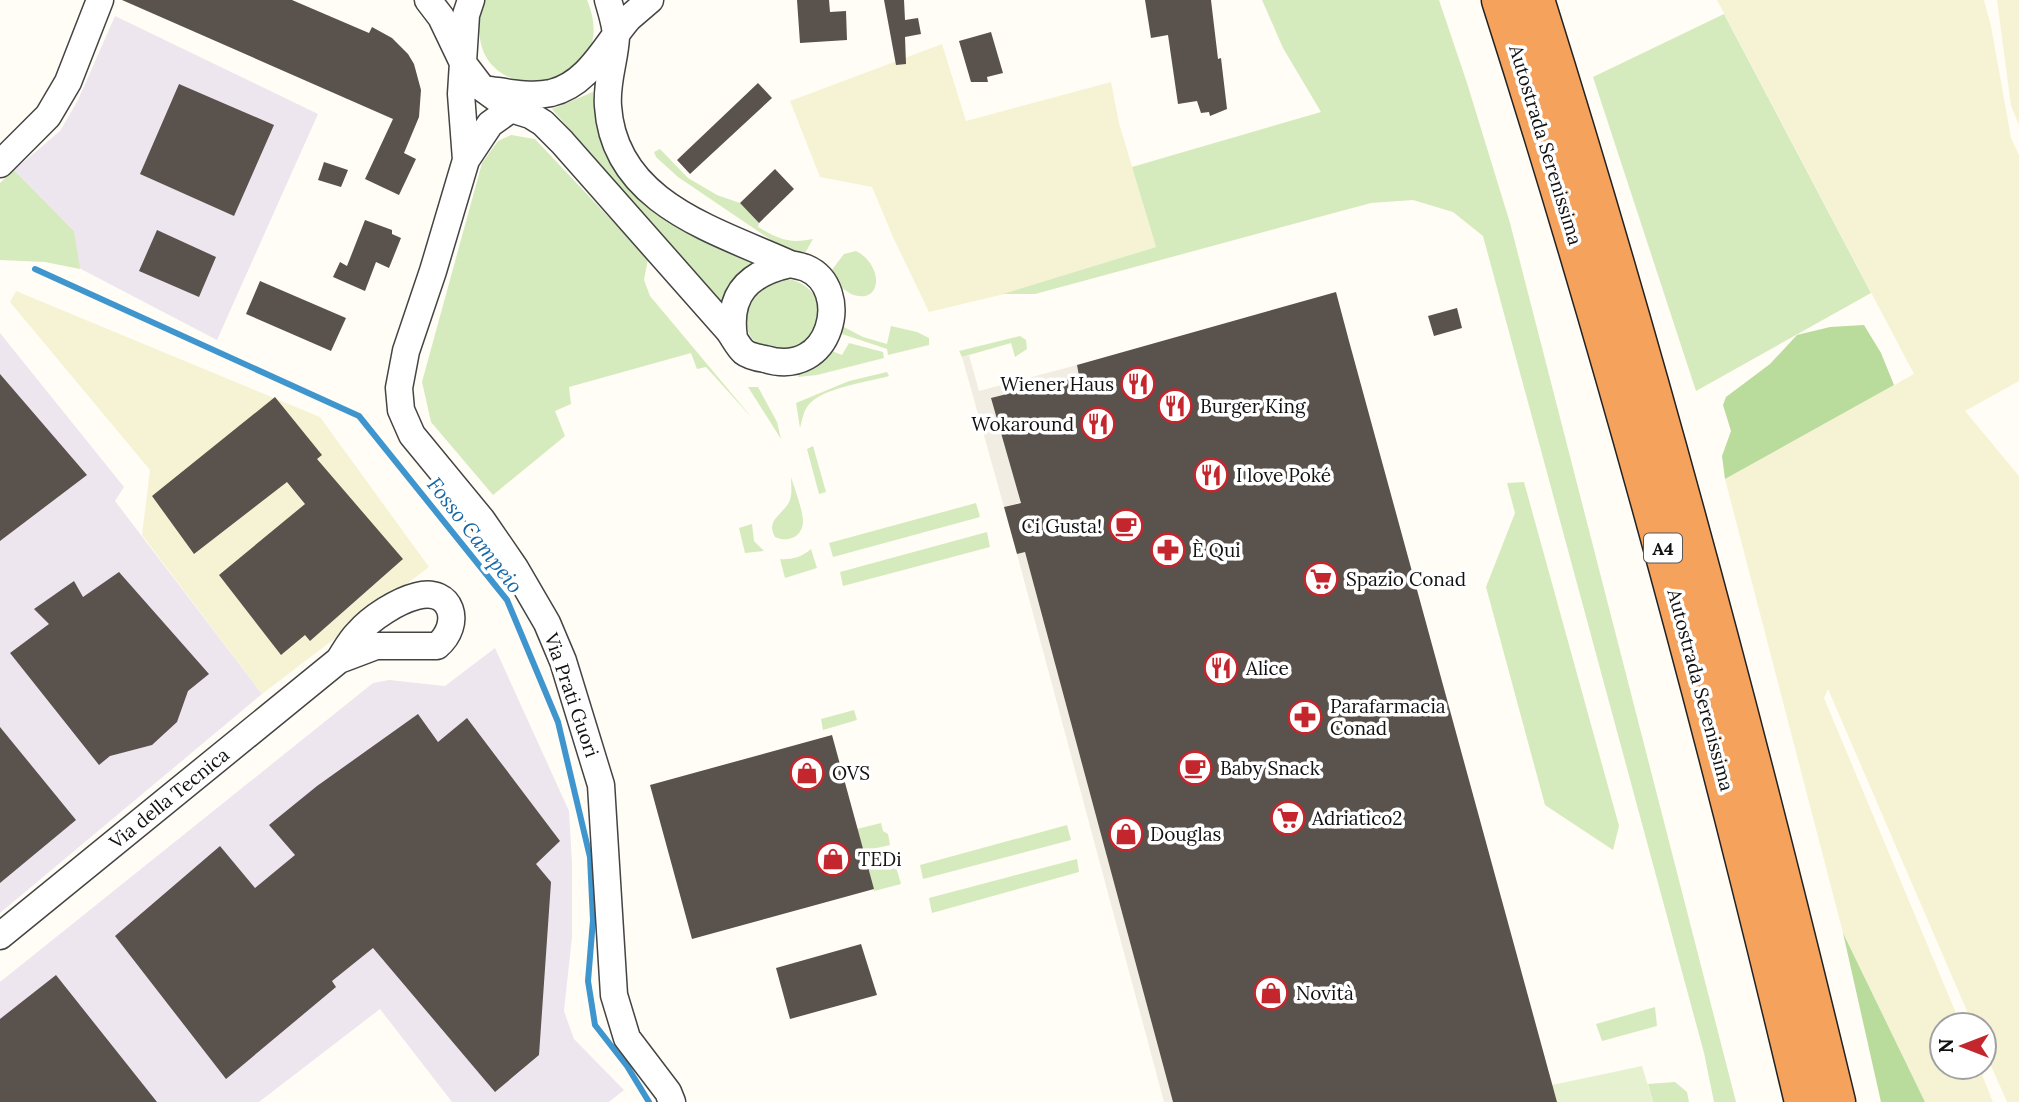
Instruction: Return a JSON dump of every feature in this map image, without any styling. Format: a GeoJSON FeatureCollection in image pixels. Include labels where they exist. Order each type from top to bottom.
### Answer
{"type":"FeatureCollection","features":[{"type":"Feature","properties":{"kind":"highway","name":"Autostrada Serenissima"},"geometry":{"type":"LineString","coordinates":[[1501,0],[1582,263],[1674,586],[1758,909],[1804,1102]]}},
{"type":"Feature","properties":{"kind":"highway","name":"Autostrada Serenissima"},"geometry":{"type":"LineString","coordinates":[[1535,0],[1612,249],[1702,575],[1785,889],[1836,1102]]}},
{"type":"Feature","properties":{"kind":"street"},"geometry":{"type":"LineString","coordinates":[[0,164],[48,116],[68,82],[100,0]]}},
{"type":"Feature","properties":{"kind":"street","name":"Via Prati Guori"},"geometry":{"type":"LineString","coordinates":[[428,0],[442,17],[463,63],[482,88],[511,109],[543,123],[562,142],[744,352],[775,363],[798,362],[818,348],[830,326],[831,298],[820,278],[807,268],[790,264],[670,209],[631,172],[613,135],[608,108],[616,35]]}},
{"type":"Feature","properties":{"kind":"street"},"geometry":{"type":"LineString","coordinates":[[463,63],[466,15],[471,0]]}},
{"type":"Feature","properties":{"kind":"street"},"geometry":{"type":"LineString","coordinates":[[608,0],[616,35]]}},
{"type":"Feature","properties":{"kind":"street"},"geometry":{"type":"LineString","coordinates":[[482,88],[530,95],[552,93],[582,77],[631,17],[650,0]]}},
{"type":"Feature","properties":{"kind":"street","name":"Via Prati Guori"},"geometry":{"type":"LineString","coordinates":[[463,63],[461,94],[466,160]]}},
{"type":"Feature","properties":{"kind":"street","name":"Via Prati Guori"},"geometry":{"type":"LineString","coordinates":[[511,109],[490,124],[466,160],[406,351],[399,388],[401,410],[412,435],[482,520],[515,568],[547,623],[563,661],[601,785],[614,995],[627,1038],[668,1092],[672,1102]]}},
{"type":"Feature","properties":{"kind":"street"},"geometry":{"type":"LineString","coordinates":[[734,338],[732,323],[741,289],[767,269],[790,264]]}},
{"type":"Feature","properties":{"kind":"street","name":"Via della Tecnica"},"geometry":{"type":"LineString","coordinates":[[0,936],[339,660]]}},
{"type":"Feature","properties":{"kind":"shaded area"},"geometry":{"type":"Polygon","coordinates":[[[1717,0],[1984,0],[2011,138],[2019,155],[2019,381],[1965,411],[2019,476],[2019,1102],[2007,1102],[1998,1081],[1998,1011],[1967,1011],[1828,689],[1824,698],[1955,1011],[1928,1011],[1928,1081],[1985,1081],[1993,1102],[1925,1102],[1843,933],[1725,479],[1914,374],[1717,0]]]}},
{"type":"Feature","properties":{"kind":"shaded area"},"geometry":{"type":"Polygon","coordinates":[[[1997,0],[2019,0],[2019,125],[2011,106],[1997,0]]]}},
{"type":"Feature","properties":{"kind":"shaded area"},"geometry":{"type":"Polygon","coordinates":[[[115,16],[318,114],[217,340],[77,267],[74,231],[14,170],[60,131],[78,100],[115,16]]]}},
{"type":"Feature","properties":{"kind":"shaded area"},"geometry":{"type":"Polygon","coordinates":[[[942,44],[966,121],[1111,82],[1119,123],[1156,247],[1013,292],[929,312],[872,187],[820,177],[790,101],[942,44]]]}},
{"type":"Feature","properties":{"kind":"shaded area"},"geometry":{"type":"Polygon","coordinates":[[[16,291],[320,417],[429,567],[262,694],[142,535],[150,470],[10,302],[16,291]]]}},
{"type":"Feature","properties":{"kind":"shaded area"},"geometry":{"type":"Polygon","coordinates":[[[0,333],[124,487],[115,501],[262,694],[0,913],[0,333]]]}},
{"type":"Feature","properties":{"kind":"shaded area"},"geometry":{"type":"Polygon","coordinates":[[[969,355],[979,391],[1077,365],[1079,376],[992,399],[1021,502],[1004,507],[962,357],[969,355]]]}},
{"type":"Feature","properties":{"kind":"shaded area"},"geometry":{"type":"Polygon","coordinates":[[[1025,552],[1173,1102],[1164,1102],[1017,554],[1025,552]]]}},
{"type":"Feature","properties":{"kind":"shaded area"},"geometry":{"type":"Polygon","coordinates":[[[495,648],[569,811],[572,937],[564,1011],[574,1039],[624,1090],[609,1102],[452,1102],[380,1009],[259,1102],[0,1102],[0,982],[373,683],[389,680],[445,686],[495,648]]]}},
{"type":"Feature","properties":{"kind":"green space"},"geometry":{"type":"Polygon","coordinates":[[[484,0],[587,0],[593,34],[584,59],[564,76],[538,82],[512,78],[491,64],[480,38],[484,0]]]}},
{"type":"Feature","properties":{"kind":"green space"},"geometry":{"type":"Polygon","coordinates":[[[1262,0],[1439,0],[1510,223],[1736,1102],[1714,1102],[1704,1053],[1483,236],[1453,212],[1413,200],[1371,203],[1035,294],[1003,294],[1156,247],[1132,167],[1321,112],[1283,48],[1262,0]]]}},
{"type":"Feature","properties":{"kind":"green space"},"geometry":{"type":"Polygon","coordinates":[[[1724,14],[1871,293],[1696,391],[1593,77],[1724,14]]]}},
{"type":"Feature","properties":{"kind":"green space"},"geometry":{"type":"Polygon","coordinates":[[[593,92],[600,134],[610,160],[624,182],[642,200],[685,229],[758,262],[724,308],[552,109],[593,92]]]}},
{"type":"Feature","properties":{"kind":"green space"},"geometry":{"type":"Polygon","coordinates":[[[511,135],[535,139],[648,259],[644,280],[650,296],[753,419],[706,367],[697,369],[691,353],[569,387],[571,404],[555,411],[565,436],[493,495],[431,422],[422,382],[482,163],[498,141],[511,135]]]}},
{"type":"Feature","properties":{"kind":"green space"},"geometry":{"type":"Polygon","coordinates":[[[660,149],[688,178],[717,195],[740,203],[759,223],[758,227],[784,239],[813,239],[804,255],[831,271],[844,254],[856,251],[872,265],[876,282],[874,289],[862,296],[851,294],[678,177],[656,157],[654,152],[660,149]]]}},
{"type":"Feature","properties":{"kind":"green space"},"geometry":{"type":"Polygon","coordinates":[[[14,170],[74,231],[80,269],[45,262],[0,260],[0,183],[14,170]]]}},
{"type":"Feature","properties":{"kind":"green space"},"geometry":{"type":"Polygon","coordinates":[[[777,278],[798,282],[807,287],[818,302],[819,322],[815,334],[794,352],[760,344],[749,334],[748,298],[777,278]]]}},
{"type":"Feature","properties":{"kind":"green space"},"geometry":{"type":"Polygon","coordinates":[[[1864,325],[1881,353],[1894,385],[1725,479],[1722,456],[1731,431],[1723,405],[1726,397],[1770,364],[1797,335],[1830,327],[1864,325]]]}},
{"type":"Feature","properties":{"kind":"green space"},"geometry":{"type":"Polygon","coordinates":[[[842,326],[863,337],[887,344],[891,326],[917,332],[929,338],[929,345],[888,355],[887,349],[839,333],[842,326]]]}},
{"type":"Feature","properties":{"kind":"green space"},"geometry":{"type":"Polygon","coordinates":[[[1020,336],[1026,340],[1027,349],[1015,357],[1011,343],[962,357],[959,351],[1020,336]]]}},
{"type":"Feature","properties":{"kind":"green space"},"geometry":{"type":"Polygon","coordinates":[[[849,343],[883,352],[884,358],[817,375],[798,377],[816,365],[830,350],[842,355],[849,343]]]}},
{"type":"Feature","properties":{"kind":"green space"},"geometry":{"type":"Polygon","coordinates":[[[887,372],[889,376],[833,390],[813,400],[806,409],[800,428],[796,403],[849,381],[887,372]]]}},
{"type":"Feature","properties":{"kind":"green space"},"geometry":{"type":"Polygon","coordinates":[[[748,387],[758,387],[777,422],[781,439],[748,387]]]}},
{"type":"Feature","properties":{"kind":"green space"},"geometry":{"type":"Polygon","coordinates":[[[813,446],[826,492],[819,494],[807,449],[813,446]]]}},
{"type":"Feature","properties":{"kind":"green space"},"geometry":{"type":"Polygon","coordinates":[[[791,477],[801,510],[802,527],[798,535],[790,539],[780,539],[775,537],[772,527],[790,501],[791,477]]]}},
{"type":"Feature","properties":{"kind":"green space"},"geometry":{"type":"Polygon","coordinates":[[[1524,482],[1619,826],[1613,850],[1545,805],[1486,587],[1515,513],[1507,483],[1524,482]]]}},
{"type":"Feature","properties":{"kind":"green space"},"geometry":{"type":"Polygon","coordinates":[[[976,503],[980,517],[833,557],[829,543],[976,503]]]}},
{"type":"Feature","properties":{"kind":"green space"},"geometry":{"type":"Polygon","coordinates":[[[752,524],[754,541],[764,551],[745,553],[739,528],[752,524]]]}},
{"type":"Feature","properties":{"kind":"green space"},"geometry":{"type":"Polygon","coordinates":[[[987,532],[990,547],[843,586],[840,572],[987,532]]]}},
{"type":"Feature","properties":{"kind":"green space"},"geometry":{"type":"Polygon","coordinates":[[[811,549],[817,568],[785,578],[780,559],[797,557],[811,549]]]}},
{"type":"Feature","properties":{"kind":"green space"},"geometry":{"type":"Polygon","coordinates":[[[854,710],[857,720],[823,730],[821,719],[854,710]]]}},
{"type":"Feature","properties":{"kind":"green space"},"geometry":{"type":"Polygon","coordinates":[[[881,823],[883,831],[888,834],[890,845],[863,851],[857,829],[881,823]]]}},
{"type":"Feature","properties":{"kind":"green space"},"geometry":{"type":"Polygon","coordinates":[[[1067,825],[1071,840],[923,879],[920,865],[1067,825]]]}},
{"type":"Feature","properties":{"kind":"green space"},"geometry":{"type":"Polygon","coordinates":[[[891,850],[901,884],[874,891],[865,856],[891,850]]]}},
{"type":"Feature","properties":{"kind":"green space"},"geometry":{"type":"Polygon","coordinates":[[[1077,859],[1079,872],[932,913],[929,898],[1077,859]]]}},
{"type":"Feature","properties":{"kind":"green space"},"geometry":{"type":"Polygon","coordinates":[[[1843,933],[1925,1102],[1881,1102],[1843,933]]]}},
{"type":"Feature","properties":{"kind":"green space"},"geometry":{"type":"Polygon","coordinates":[[[1655,1007],[1657,1026],[1602,1041],[1596,1024],[1655,1007]]]}},
{"type":"Feature","properties":{"kind":"green space"},"geometry":{"type":"Polygon","coordinates":[[[1642,1066],[1653,1102],[1557,1102],[1552,1085],[1642,1066]]]}},
{"type":"Feature","properties":{"kind":"green space"},"geometry":{"type":"Polygon","coordinates":[[[1675,1082],[1687,1092],[1689,1102],[1653,1102],[1648,1084],[1675,1082]]]}},
{"type":"Feature","properties":{"kind":"building"},"geometry":{"type":"Polygon","coordinates":[[[122,0],[292,0],[369,33],[372,27],[392,38],[414,64],[421,90],[419,117],[404,153],[416,159],[399,195],[365,179],[393,119],[122,0]]]}},
{"type":"Feature","properties":{"kind":"building"},"geometry":{"type":"Polygon","coordinates":[[[797,0],[829,0],[830,12],[846,11],[847,40],[800,43],[797,0]]]}},
{"type":"Feature","properties":{"kind":"building"},"geometry":{"type":"Polygon","coordinates":[[[884,0],[904,0],[905,20],[918,18],[921,34],[905,37],[906,64],[896,65],[884,0]]]}},
{"type":"Feature","properties":{"kind":"building"},"geometry":{"type":"Polygon","coordinates":[[[1145,0],[1211,0],[1227,109],[1210,116],[1209,112],[1201,113],[1197,101],[1178,104],[1168,35],[1151,38],[1145,0]]]}},
{"type":"Feature","properties":{"kind":"building"},"geometry":{"type":"Polygon","coordinates":[[[991,32],[1003,73],[987,77],[988,82],[971,82],[959,41],[991,32]]]}},
{"type":"Feature","properties":{"kind":"building"},"geometry":{"type":"Polygon","coordinates":[[[758,83],[772,98],[690,174],[677,160],[758,83]]]}},
{"type":"Feature","properties":{"kind":"building"},"geometry":{"type":"Polygon","coordinates":[[[179,84],[274,125],[234,216],[140,174],[179,84]]]}},
{"type":"Feature","properties":{"kind":"building"},"geometry":{"type":"Polygon","coordinates":[[[324,162],[348,170],[341,187],[318,180],[324,162]]]}},
{"type":"Feature","properties":{"kind":"building"},"geometry":{"type":"Polygon","coordinates":[[[775,169],[794,189],[759,223],[740,203],[775,169]]]}},
{"type":"Feature","properties":{"kind":"building"},"geometry":{"type":"Polygon","coordinates":[[[365,220],[392,230],[392,234],[401,238],[389,268],[376,262],[365,291],[333,277],[340,262],[347,266],[365,220]]]}},
{"type":"Feature","properties":{"kind":"building"},"geometry":{"type":"Polygon","coordinates":[[[157,230],[216,257],[199,297],[139,271],[157,230]]]}},
{"type":"Feature","properties":{"kind":"building"},"geometry":{"type":"Polygon","coordinates":[[[260,281],[346,318],[331,351],[246,314],[260,281]]]}},
{"type":"Feature","properties":{"kind":"building","name":"Adriatico2"},"geometry":{"type":"Polygon","coordinates":[[[1336,292],[1557,1102],[1173,1102],[1025,552],[1017,554],[1004,507],[1021,503],[991,398],[1079,376],[1077,365],[1336,292]]]}},
{"type":"Feature","properties":{"kind":"building"},"geometry":{"type":"Polygon","coordinates":[[[1457,308],[1462,328],[1434,336],[1428,316],[1457,308]]]}},
{"type":"Feature","properties":{"kind":"building"},"geometry":{"type":"Polygon","coordinates":[[[0,374],[87,475],[0,541],[0,374]]]}},
{"type":"Feature","properties":{"kind":"building"},"geometry":{"type":"Polygon","coordinates":[[[275,397],[322,455],[317,459],[403,559],[310,641],[305,635],[281,655],[219,575],[305,504],[287,482],[194,554],[152,496],[275,397]]]}},
{"type":"Feature","properties":{"kind":"building"},"geometry":{"type":"Polygon","coordinates":[[[119,572],[209,674],[188,691],[177,722],[152,745],[110,756],[99,765],[10,653],[49,624],[34,609],[74,581],[83,597],[119,572]]]}},
{"type":"Feature","properties":{"kind":"building"},"geometry":{"type":"Polygon","coordinates":[[[418,714],[438,742],[467,718],[560,841],[536,864],[551,882],[539,1055],[495,1092],[373,948],[332,981],[336,987],[226,1079],[115,936],[220,846],[255,888],[295,855],[269,825],[317,786],[418,714]]]}},
{"type":"Feature","properties":{"kind":"building"},"geometry":{"type":"Polygon","coordinates":[[[0,727],[76,820],[0,883],[0,727]]]}},
{"type":"Feature","properties":{"kind":"building"},"geometry":{"type":"Polygon","coordinates":[[[832,735],[874,889],[692,939],[650,785],[832,735]]]}},
{"type":"Feature","properties":{"kind":"building"},"geometry":{"type":"Polygon","coordinates":[[[861,944],[877,995],[790,1019],[776,968],[861,944]]]}},
{"type":"Feature","properties":{"kind":"building"},"geometry":{"type":"Polygon","coordinates":[[[56,975],[157,1102],[0,1102],[0,1019],[56,975]]]}},
{"type":"Feature","properties":{"kind":"waterway","name":"Fosso Campeio"},"geometry":{"type":"LineString","coordinates":[[35,269],[359,416],[507,600],[558,722],[590,857],[593,920],[588,981],[595,1025],[627,1066],[649,1102]]}},
{"type":"Feature","properties":{"kind":"place","name":"Wiener Haus"},"geometry":{"type":"Point","coordinates":[1138,384]}},
{"type":"Feature","properties":{"kind":"place","name":"Burger King"},"geometry":{"type":"Point","coordinates":[1175,406]}},
{"type":"Feature","properties":{"kind":"place","name":"Wokaround"},"geometry":{"type":"Point","coordinates":[1098,424]}},
{"type":"Feature","properties":{"kind":"place","name":"I love Poké"},"geometry":{"type":"Point","coordinates":[1211,475]}},
{"type":"Feature","properties":{"kind":"place","name":"Ci Gusta!"},"geometry":{"type":"Point","coordinates":[1126,526]}},
{"type":"Feature","properties":{"kind":"place","name":"È Qui"},"geometry":{"type":"Point","coordinates":[1168,550]}},
{"type":"Feature","properties":{"kind":"place","name":"Spazio Conad"},"geometry":{"type":"Point","coordinates":[1321,579]}},
{"type":"Feature","properties":{"kind":"place","name":"Alice"},"geometry":{"type":"Point","coordinates":[1221,668]}},
{"type":"Feature","properties":{"kind":"place","name":"Parafarmacia Conad"},"geometry":{"type":"Point","coordinates":[1305,717]}},
{"type":"Feature","properties":{"kind":"place","name":"Baby Snack"},"geometry":{"type":"Point","coordinates":[1195,768]}},
{"type":"Feature","properties":{"kind":"place","name":"OVS"},"geometry":{"type":"Point","coordinates":[807,773]}},
{"type":"Feature","properties":{"kind":"place","name":"Adriatico2"},"geometry":{"type":"Point","coordinates":[1288,818]}},
{"type":"Feature","properties":{"kind":"place","name":"Douglas"},"geometry":{"type":"Point","coordinates":[1126,834]}},
{"type":"Feature","properties":{"kind":"place","name":"TEDi"},"geometry":{"type":"Point","coordinates":[833,859]}},
{"type":"Feature","properties":{"kind":"place","name":"Novità"},"geometry":{"type":"Point","coordinates":[1271,993]}}]}
